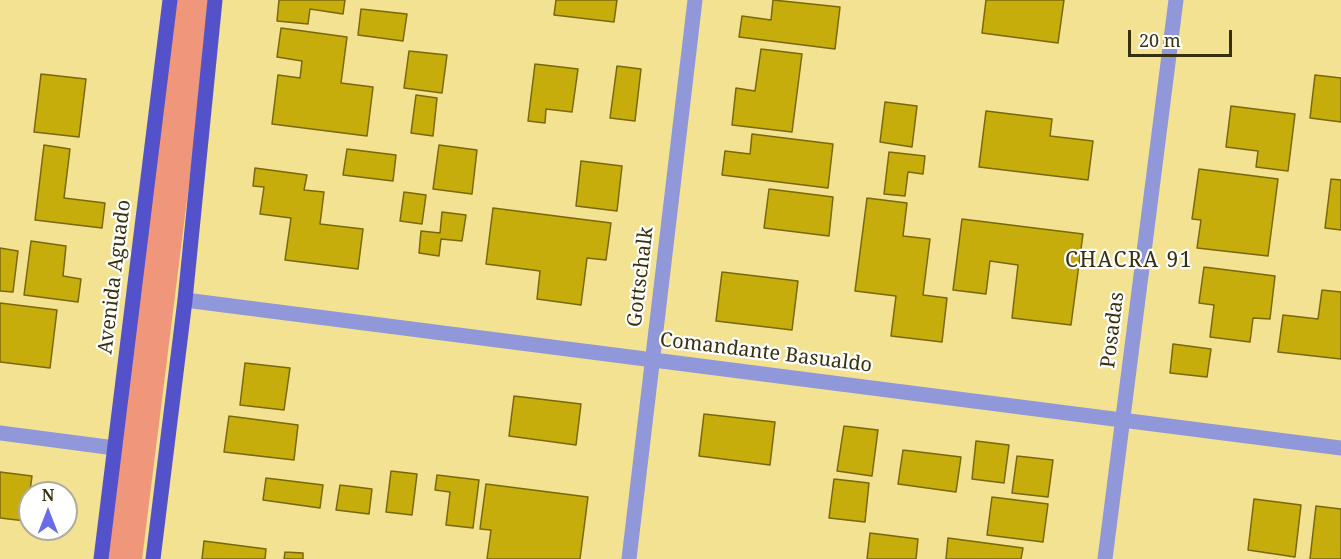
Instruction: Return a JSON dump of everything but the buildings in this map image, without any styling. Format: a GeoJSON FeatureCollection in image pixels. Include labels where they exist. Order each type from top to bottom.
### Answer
{"type":"FeatureCollection","features":[{"type":"Feature","properties":{"kind":"main road","name":"Avenida Aguado"},"geometry":{"type":"LineString","coordinates":[[101,559],[170,0]]}},
{"type":"Feature","properties":{"kind":"main road"},"geometry":{"type":"LineString","coordinates":[[153,559],[185,300],[215,0]]}},
{"type":"Feature","properties":{"kind":"street","name":"Gottschalk"},"geometry":{"type":"LineString","coordinates":[[629,559],[695,0]]}},
{"type":"Feature","properties":{"kind":"street","name":"Posadas"},"geometry":{"type":"LineString","coordinates":[[1105,559],[1176,0]]}},
{"type":"Feature","properties":{"kind":"street","name":"Comandante Basualdo"},"geometry":{"type":"LineString","coordinates":[[185,300],[1341,448]]}},
{"type":"Feature","properties":{"kind":"street"},"geometry":{"type":"LineString","coordinates":[[0,433],[115,448]]}},
{"type":"Feature","properties":{"kind":"shaded area"},"geometry":{"type":"Polygon","coordinates":[[[173,0],[212,0],[142,559],[104,559],[173,0]]]}},
{"type":"Feature","properties":{"kind":"district","name":"CHACRA 91"},"geometry":{"type":"Point","coordinates":[1129,261]}}]}
